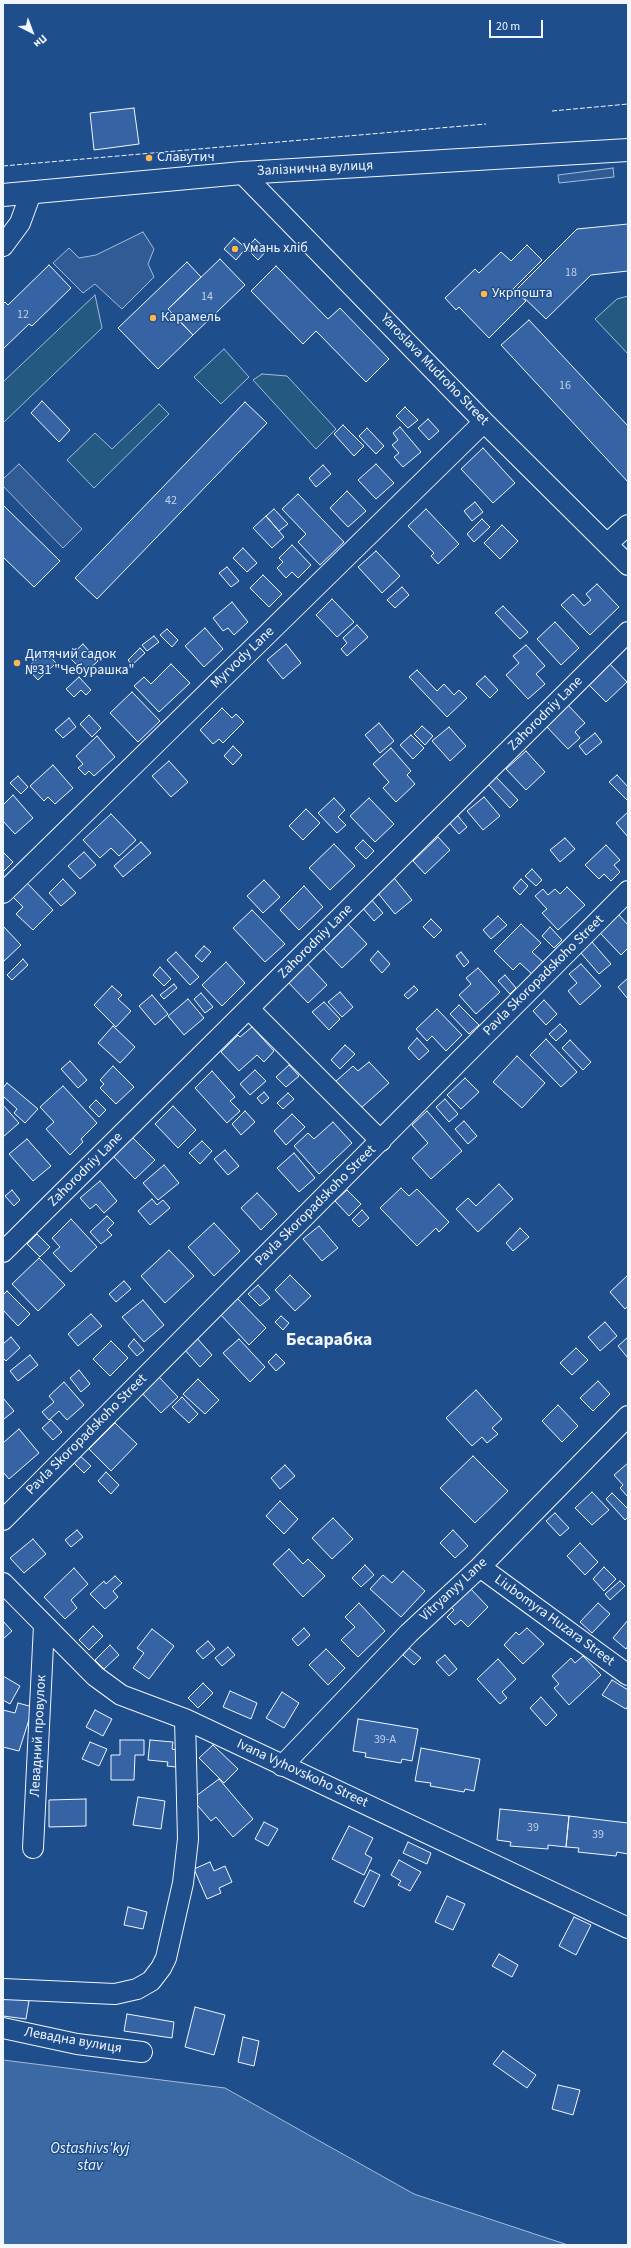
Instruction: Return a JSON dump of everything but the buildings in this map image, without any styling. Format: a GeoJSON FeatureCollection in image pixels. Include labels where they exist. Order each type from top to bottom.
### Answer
{"type":"FeatureCollection","features":[{"type":"Feature","properties":{"kind":"main road","name":"Залізнична вулиця"},"geometry":{"type":"LineString","coordinates":[[3,195],[242,173],[628,150]]}},
{"type":"Feature","properties":{"kind":"street","name":"Yaroslava Mudroho Street"},"geometry":{"type":"LineString","coordinates":[[242,173],[484,422],[628,565]]}},
{"type":"Feature","properties":{"kind":"street"},"geometry":{"type":"LineString","coordinates":[[3,246],[20,223],[30,192]]}},
{"type":"Feature","properties":{"kind":"street","name":"Myrvody Lane"},"geometry":{"type":"LineString","coordinates":[[3,893],[484,422]]}},
{"type":"Feature","properties":{"kind":"street"},"geometry":{"type":"LineString","coordinates":[[608,544],[628,525]]}},
{"type":"Feature","properties":{"kind":"street","name":"Zahorodniy Lane"},"geometry":{"type":"LineString","coordinates":[[3,1252],[628,632]]}},
{"type":"Feature","properties":{"kind":"street","name":"Pavla Skoropadskoho Street"},"geometry":{"type":"LineString","coordinates":[[3,1520],[628,891]]}},
{"type":"Feature","properties":{"kind":"street"},"geometry":{"type":"LineString","coordinates":[[249,1009],[381,1141]]}},
{"type":"Feature","properties":{"kind":"street","name":"Vitryanyy Lane"},"geometry":{"type":"LineString","coordinates":[[282,1766],[409,1633],[480,1567],[628,1416]]}},
{"type":"Feature","properties":{"kind":"street","name":"Liubomyra Huzara Street"},"geometry":{"type":"LineString","coordinates":[[480,1567],[628,1675]]}},
{"type":"Feature","properties":{"kind":"street","name":"Ivana Vyhovskoho Street"},"geometry":{"type":"LineString","coordinates":[[3,1583],[95,1676],[121,1695],[185,1719],[282,1766],[470,1851],[628,1928]]}},
{"type":"Feature","properties":{"kind":"street","name":"Левадний провулок"},"geometry":{"type":"LineString","coordinates":[[33,1848],[44,1625]]}},
{"type":"Feature","properties":{"kind":"street"},"geometry":{"type":"LineString","coordinates":[[3,1988],[115,1994],[137,1989],[151,1981],[161,1968],[166,1958],[183,1883],[188,1839],[185,1719]]}},
{"type":"Feature","properties":{"kind":"street","name":"Левадна вулиця"},"geometry":{"type":"LineString","coordinates":[[3,2028],[78,2044],[142,2052]]}},
{"type":"Feature","properties":{"kind":"shaded area"},"geometry":{"type":"Polygon","coordinates":[[[613,168],[614,177],[559,183],[558,175],[613,168]]]}},
{"type":"Feature","properties":{"kind":"shaded area"},"geometry":{"type":"Polygon","coordinates":[[[143,232],[154,249],[148,264],[154,277],[122,309],[95,284],[83,293],[53,263],[69,248],[79,258],[96,255],[143,232]]]}},
{"type":"Feature","properties":{"kind":"shaded area"},"geometry":{"type":"Polygon","coordinates":[[[95,295],[102,328],[3,423],[3,382],[95,295]]]}},
{"type":"Feature","properties":{"kind":"shaded area"},"geometry":{"type":"Polygon","coordinates":[[[628,296],[628,354],[595,319],[617,299],[628,296]]]}},
{"type":"Feature","properties":{"kind":"shaded area"},"geometry":{"type":"Polygon","coordinates":[[[224,349],[249,377],[221,404],[194,377],[224,349]]]}},
{"type":"Feature","properties":{"kind":"shaded area"},"geometry":{"type":"Polygon","coordinates":[[[262,374],[287,376],[336,429],[316,449],[253,380],[262,374]]]}},
{"type":"Feature","properties":{"kind":"shaded area"},"geometry":{"type":"Polygon","coordinates":[[[159,404],[169,414],[94,488],[67,460],[95,433],[112,449],[159,404]]]}},
{"type":"Feature","properties":{"kind":"shaded area"},"geometry":{"type":"Polygon","coordinates":[[[19,464],[82,529],[63,548],[3,486],[3,479],[19,464]]]}},
{"type":"Feature","properties":{"kind":"water","name":"Ostashivs'kyj stav"},"geometry":{"type":"Polygon","coordinates":[[[3,2060],[225,2088],[414,2194],[568,2245],[3,2245],[3,2060]]]}},
{"type":"Feature","properties":{"kind":"fence"},"geometry":{"type":"LineString","coordinates":[[552,111],[628,104]]}},
{"type":"Feature","properties":{"kind":"fence"},"geometry":{"type":"LineString","coordinates":[[3,166],[486,124]]}},
{"type":"Feature","properties":{"kind":"place","name":"Славутич"},"geometry":{"type":"Point","coordinates":[149,158]}},
{"type":"Feature","properties":{"kind":"place","name":"Умань хліб"},"geometry":{"type":"Point","coordinates":[235,249]}},
{"type":"Feature","properties":{"kind":"place","name":"Укрпошта"},"geometry":{"type":"Point","coordinates":[484,294]}},
{"type":"Feature","properties":{"kind":"place","name":"Карамель"},"geometry":{"type":"Point","coordinates":[153,318]}},
{"type":"Feature","properties":{"kind":"place","name":"Дитячий садок №31 \"Чебурашка\""},"geometry":{"type":"Point","coordinates":[17,663]}},
{"type":"Feature","properties":{"kind":"district","name":"Бесарабка"},"geometry":{"type":"Point","coordinates":[329,1341]}}]}
